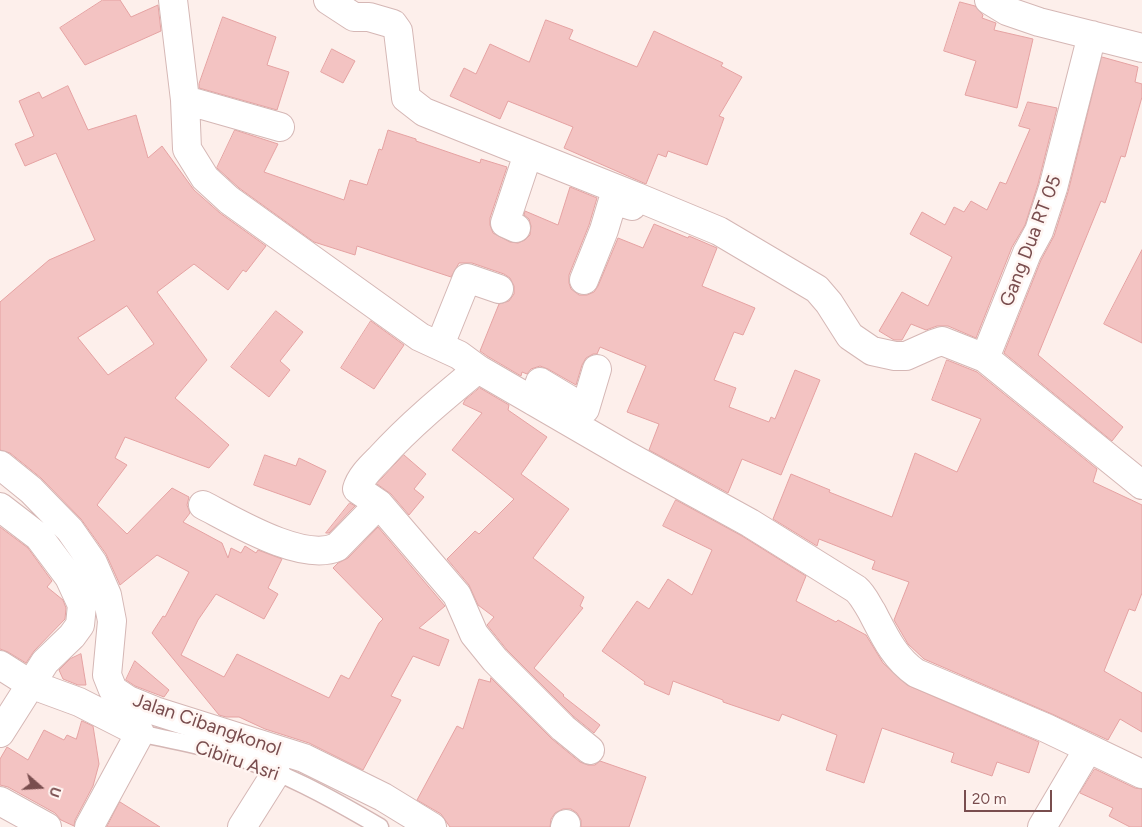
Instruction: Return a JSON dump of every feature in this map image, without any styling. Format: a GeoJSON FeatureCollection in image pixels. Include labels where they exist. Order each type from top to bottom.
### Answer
{"type":"FeatureCollection","features":[{"type":"Feature","properties":{"kind":"street"},"geometry":{"type":"LineString","coordinates":[[173,0],[186,100],[187,149],[205,178],[229,200],[420,337],[459,354],[478,369],[532,401],[750,523],[856,589],[864,599],[896,656],[916,673],[1046,728],[1142,774]]}},
{"type":"Feature","properties":{"kind":"street"},"geometry":{"type":"LineString","coordinates":[[328,0],[354,17],[369,17],[393,24],[398,31],[406,98],[424,112],[719,231],[817,290],[830,303],[850,336],[872,351],[895,356],[906,356],[942,341],[985,358],[1142,486]]}},
{"type":"Feature","properties":{"kind":"street"},"geometry":{"type":"LineString","coordinates":[[989,0],[1007,11],[1039,22],[1142,48]]}},
{"type":"Feature","properties":{"kind":"street","name":"Gang Dua RT 05"},"geometry":{"type":"LineString","coordinates":[[985,358],[1027,253],[1039,230],[1053,188],[1092,35]]}},
{"type":"Feature","properties":{"kind":"street"},"geometry":{"type":"LineString","coordinates":[[186,100],[280,127]]}},
{"type":"Feature","properties":{"kind":"street"},"geometry":{"type":"LineString","coordinates":[[516,228],[505,223],[528,154]]}},
{"type":"Feature","properties":{"kind":"street"},"geometry":{"type":"LineString","coordinates":[[584,280],[614,200],[632,206],[637,197]]}},
{"type":"Feature","properties":{"kind":"street"},"geometry":{"type":"LineString","coordinates":[[440,345],[468,278],[498,289]]}},
{"type":"Feature","properties":{"kind":"street"},"geometry":{"type":"LineString","coordinates":[[478,369],[393,442],[359,484],[358,489],[379,504],[457,595],[474,634],[495,660],[563,728],[590,750]]}},
{"type":"Feature","properties":{"kind":"street"},"geometry":{"type":"LineString","coordinates":[[532,401],[540,382],[585,409],[597,370]]}},
{"type":"Feature","properties":{"kind":"street","name":"Jalan Cibangkonol"},"geometry":{"type":"LineString","coordinates":[[0,465],[31,490],[70,530],[93,562],[107,595],[112,621],[107,675],[113,690],[128,700],[155,711],[304,758],[383,797],[432,827]]}},
{"type":"Feature","properties":{"kind":"street"},"geometry":{"type":"LineString","coordinates":[[203,506],[286,546],[329,550],[337,546],[379,504]]}},
{"type":"Feature","properties":{"kind":"street"},"geometry":{"type":"LineString","coordinates":[[0,507],[39,537],[69,577],[82,605],[80,625],[72,636],[45,662],[0,733]]}},
{"type":"Feature","properties":{"kind":"street","name":"Cibiru Asri"},"geometry":{"type":"LineString","coordinates":[[0,665],[30,684],[79,702],[140,733]]}},
{"type":"Feature","properties":{"kind":"street"},"geometry":{"type":"LineString","coordinates":[[89,827],[140,733]]}},
{"type":"Feature","properties":{"kind":"street"},"geometry":{"type":"LineString","coordinates":[[1042,827],[1088,749]]}},
{"type":"Feature","properties":{"kind":"street"},"geometry":{"type":"LineString","coordinates":[[242,827],[276,773]]}},
{"type":"Feature","properties":{"kind":"street"},"geometry":{"type":"LineString","coordinates":[[0,801],[47,827]]}},
{"type":"Feature","properties":{"kind":"lane","name":"Cibiru Asri"},"geometry":{"type":"LineString","coordinates":[[140,733],[224,752],[276,773],[341,804],[380,827]]}},
{"type":"Feature","properties":{"kind":"building"},"geometry":{"type":"Polygon","coordinates":[[[103,0],[120,0],[131,17],[158,5],[161,31],[85,65],[60,28],[103,0]]]}},
{"type":"Feature","properties":{"kind":"building"},"geometry":{"type":"Polygon","coordinates":[[[960,2],[975,6],[983,15],[982,18],[996,23],[994,30],[1033,39],[1017,108],[965,95],[976,61],[944,51],[960,2]]]}},
{"type":"Feature","properties":{"kind":"building"},"geometry":{"type":"Polygon","coordinates":[[[223,17],[276,37],[267,65],[289,72],[277,110],[199,88],[223,17]]]}},
{"type":"Feature","properties":{"kind":"building"},"geometry":{"type":"Polygon","coordinates":[[[546,20],[573,30],[569,39],[637,67],[654,31],[723,63],[721,66],[742,77],[719,116],[724,118],[707,165],[668,151],[666,157],[658,154],[646,184],[564,148],[573,127],[508,101],[500,119],[450,96],[464,68],[476,74],[490,44],[529,62],[546,20]]]}},
{"type":"Feature","properties":{"kind":"building"},"geometry":{"type":"Polygon","coordinates":[[[332,49],[355,61],[343,83],[321,72],[332,49]]]}},
{"type":"Feature","properties":{"kind":"building"},"geometry":{"type":"Polygon","coordinates":[[[1102,57],[1138,67],[1135,82],[1142,84],[1142,97],[1125,157],[1121,156],[1105,203],[1101,201],[1038,355],[1123,427],[1112,441],[1004,353],[1041,260],[1054,236],[1068,192],[1102,57]]]}},
{"type":"Feature","properties":{"kind":"building"},"geometry":{"type":"Polygon","coordinates":[[[68,86],[88,130],[136,115],[148,158],[162,146],[194,190],[220,213],[266,246],[246,272],[243,270],[228,290],[194,264],[157,292],[207,360],[175,398],[229,445],[209,468],[125,437],[115,458],[127,465],[97,505],[127,534],[172,488],[189,497],[187,505],[190,513],[183,522],[222,543],[228,558],[231,548],[241,553],[245,546],[256,553],[258,550],[282,559],[268,588],[278,594],[264,619],[216,594],[198,620],[181,655],[224,677],[237,654],[329,698],[341,675],[349,679],[379,623],[383,619],[333,568],[348,558],[378,527],[445,606],[419,628],[449,640],[439,666],[413,656],[391,696],[401,700],[363,770],[309,743],[265,729],[239,717],[219,715],[152,633],[163,616],[165,617],[189,572],[157,555],[120,585],[106,554],[81,519],[41,478],[10,453],[0,450],[0,302],[49,260],[95,240],[56,153],[25,166],[15,144],[34,136],[19,101],[39,92],[42,98],[68,86]],[[127,306],[78,338],[108,375],[154,344],[127,306]]]}},
{"type":"Feature","properties":{"kind":"building"},"geometry":{"type":"Polygon","coordinates":[[[1028,102],[1057,108],[1038,184],[1025,225],[1012,247],[976,338],[948,326],[937,326],[926,330],[911,324],[902,340],[894,340],[879,331],[902,292],[928,306],[952,257],[910,234],[922,212],[945,225],[954,207],[964,212],[971,201],[987,210],[1000,182],[1006,184],[1030,129],[1019,126],[1028,102]]]}},
{"type":"Feature","properties":{"kind":"building"},"geometry":{"type":"Polygon","coordinates":[[[235,130],[278,144],[264,172],[344,200],[350,180],[367,185],[379,149],[382,150],[388,130],[480,163],[481,159],[507,167],[490,218],[490,225],[493,233],[510,242],[518,243],[530,235],[531,226],[529,219],[524,215],[525,211],[558,225],[570,187],[597,198],[589,225],[569,275],[571,289],[579,295],[587,295],[594,292],[618,238],[643,248],[654,224],[717,248],[702,286],[755,308],[743,335],[734,332],[714,380],[736,388],[729,407],[769,422],[771,417],[775,419],[795,370],[820,380],[781,475],[742,459],[728,493],[649,450],[659,424],[627,412],[646,366],[600,347],[597,354],[586,358],[576,385],[540,366],[531,369],[527,374],[522,372],[521,376],[487,356],[480,351],[499,304],[509,301],[514,294],[514,286],[510,278],[504,274],[472,263],[459,263],[451,277],[357,246],[355,255],[314,242],[239,188],[217,168],[235,130]]]}},
{"type":"Feature","properties":{"kind":"building"},"geometry":{"type":"Polygon","coordinates":[[[1142,250],[1142,343],[1104,324],[1142,250]]]}},
{"type":"Feature","properties":{"kind":"building"},"geometry":{"type":"Polygon","coordinates":[[[276,311],[303,332],[280,361],[290,370],[269,397],[231,367],[276,311]]]}},
{"type":"Feature","properties":{"kind":"building"},"geometry":{"type":"Polygon","coordinates":[[[371,321],[404,345],[374,389],[341,368],[371,321]]]}},
{"type":"Feature","properties":{"kind":"building"},"geometry":{"type":"Polygon","coordinates":[[[947,360],[977,372],[1097,469],[1093,482],[1142,505],[1142,593],[1135,611],[1129,609],[1104,671],[1142,693],[1142,732],[1120,719],[1108,740],[924,659],[908,644],[894,620],[909,582],[872,569],[875,561],[819,539],[817,546],[773,519],[791,474],[830,490],[829,492],[892,517],[915,453],[957,472],[981,419],[932,400],[947,360]]]}},
{"type":"Feature","properties":{"kind":"building"},"geometry":{"type":"Polygon","coordinates":[[[480,388],[509,405],[508,410],[547,437],[521,474],[569,509],[533,558],[584,597],[580,606],[583,608],[534,668],[563,696],[600,725],[594,733],[573,716],[507,650],[487,625],[494,617],[478,605],[469,585],[447,559],[475,531],[479,534],[514,499],[452,450],[482,413],[463,404],[465,400],[480,388]]]}},
{"type":"Feature","properties":{"kind":"building"},"geometry":{"type":"Polygon","coordinates":[[[265,455],[296,466],[299,458],[326,471],[310,505],[254,485],[265,455]]]}},
{"type":"Feature","properties":{"kind":"building"},"geometry":{"type":"Polygon","coordinates":[[[404,455],[426,474],[414,489],[424,497],[409,515],[391,494],[377,484],[404,455]]]}},
{"type":"Feature","properties":{"kind":"building"},"geometry":{"type":"Polygon","coordinates":[[[676,500],[742,536],[806,576],[796,601],[866,635],[883,663],[907,685],[1039,742],[1029,773],[997,762],[992,776],[951,762],[954,753],[882,728],[864,783],[826,770],[837,735],[782,714],[779,721],[723,702],[723,700],[673,681],[669,695],[644,684],[645,682],[602,651],[637,601],[649,609],[668,579],[692,595],[712,550],[663,526],[676,500]]]}},
{"type":"Feature","properties":{"kind":"building"},"geometry":{"type":"Polygon","coordinates":[[[350,503],[355,506],[329,533],[326,533],[350,503]]]}},
{"type":"Feature","properties":{"kind":"building"},"geometry":{"type":"Polygon","coordinates":[[[0,527],[28,548],[52,581],[47,587],[63,600],[66,608],[65,619],[34,651],[26,663],[0,649],[0,527]]]}},
{"type":"Feature","properties":{"kind":"building"},"geometry":{"type":"Polygon","coordinates":[[[81,654],[86,685],[78,685],[63,679],[59,670],[70,659],[81,654]]]}},
{"type":"Feature","properties":{"kind":"building"},"geometry":{"type":"Polygon","coordinates":[[[135,661],[169,690],[164,697],[135,686],[126,680],[135,661]]]}},
{"type":"Feature","properties":{"kind":"building"},"geometry":{"type":"Polygon","coordinates":[[[491,678],[552,739],[580,762],[595,765],[600,761],[646,777],[629,827],[581,827],[581,820],[577,813],[571,809],[563,809],[555,813],[551,819],[550,827],[450,827],[441,814],[417,800],[457,726],[463,729],[479,679],[490,682],[491,678]]]}},
{"type":"Feature","properties":{"kind":"building"},"geometry":{"type":"Polygon","coordinates":[[[82,721],[93,726],[99,764],[93,786],[75,820],[74,826],[61,820],[55,813],[8,787],[0,785],[0,759],[7,747],[28,760],[44,730],[64,740],[67,735],[76,739],[82,721]]]}},
{"type":"Feature","properties":{"kind":"building"},"geometry":{"type":"Polygon","coordinates":[[[1095,769],[1135,788],[1142,789],[1142,827],[1130,827],[1109,816],[1113,808],[1080,793],[1095,769]]]}},
{"type":"Feature","properties":{"kind":"building"},"geometry":{"type":"Polygon","coordinates":[[[120,802],[160,827],[107,827],[120,802]]]}}]}
